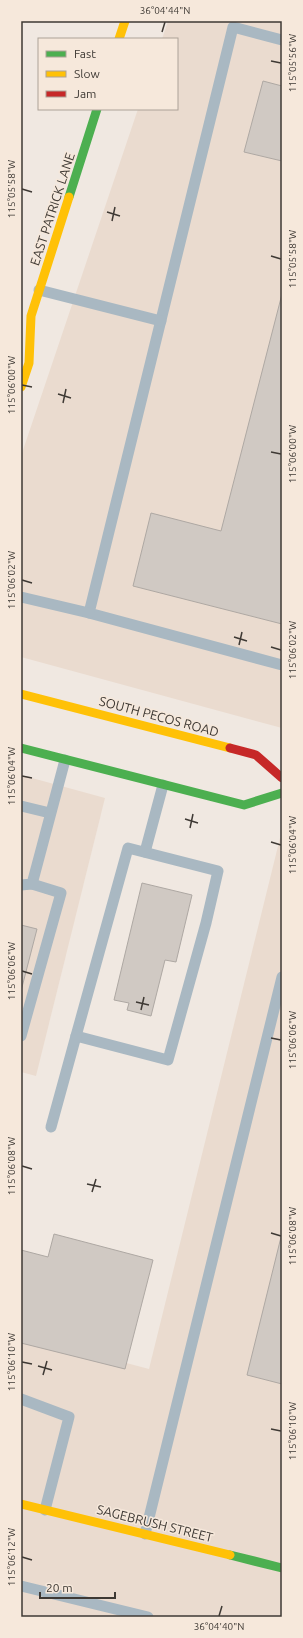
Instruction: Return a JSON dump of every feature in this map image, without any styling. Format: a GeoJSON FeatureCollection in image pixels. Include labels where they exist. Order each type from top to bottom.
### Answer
{"type":"FeatureCollection","features":[{"type":"Feature","properties":{"kind":"main road"},"geometry":{"type":"LineString","coordinates":[[119,38],[125,21]]}},
{"type":"Feature","properties":{"kind":"main road","name":"EAST PATRICK LANE"},"geometry":{"type":"LineString","coordinates":[[21,327],[39,290],[97,110]]}},
{"type":"Feature","properties":{"kind":"main road","name":"EAST PATRICK LANE"},"geometry":{"type":"LineString","coordinates":[[21,387],[29,363],[26,315]]}},
{"type":"Feature","properties":{"kind":"main road","name":"SOUTH PECOS ROAD"},"geometry":{"type":"LineString","coordinates":[[21,694],[256,755],[282,778]]}},
{"type":"Feature","properties":{"kind":"main road"},"geometry":{"type":"LineString","coordinates":[[21,748],[244,805],[282,793]]}},
{"type":"Feature","properties":{"kind":"main road","name":"SAGEBRUSH STREET"},"geometry":{"type":"LineString","coordinates":[[21,1504],[282,1568]]}},
{"type":"Feature","properties":{"kind":"lane"},"geometry":{"type":"LineString","coordinates":[[89,613],[234,24],[282,40]]}},
{"type":"Feature","properties":{"kind":"lane"},"geometry":{"type":"LineString","coordinates":[[39,290],[161,321]]}},
{"type":"Feature","properties":{"kind":"lane"},"geometry":{"type":"LineString","coordinates":[[21,597],[89,613],[282,665]]}},
{"type":"Feature","properties":{"kind":"lane"},"geometry":{"type":"LineString","coordinates":[[21,1036],[61,892],[26,885],[50,813],[65,760]]}},
{"type":"Feature","properties":{"kind":"lane"},"geometry":{"type":"LineString","coordinates":[[145,852],[163,784]]}},
{"type":"Feature","properties":{"kind":"lane"},"geometry":{"type":"LineString","coordinates":[[21,806],[50,813]]}},
{"type":"Feature","properties":{"kind":"lane"},"geometry":{"type":"LineString","coordinates":[[51,1127],[76,1036],[128,848],[218,871],[206,923],[168,1060],[76,1036]]}},
{"type":"Feature","properties":{"kind":"lane"},"geometry":{"type":"LineString","coordinates":[[145,1534],[282,977]]}},
{"type":"Feature","properties":{"kind":"lane"},"geometry":{"type":"LineString","coordinates":[[21,1399],[69,1417],[45,1510]]}},
{"type":"Feature","properties":{"kind":"lane"},"geometry":{"type":"LineString","coordinates":[[21,1586],[148,1617]]}},
{"type":"Feature","properties":{"kind":"shaded area"},"geometry":{"type":"Polygon","coordinates":[[[168,21],[282,21],[282,728],[21,657],[21,456],[138,110],[178,110],[178,38],[162,38],[168,21]]]}},
{"type":"Feature","properties":{"kind":"shaded area"},"geometry":{"type":"Polygon","coordinates":[[[21,775],[105,798],[36,1076],[21,1072],[21,775]]]}},
{"type":"Feature","properties":{"kind":"shaded area"},"geometry":{"type":"Polygon","coordinates":[[[280,838],[282,839],[282,1617],[21,1617],[21,1335],[149,1369],[280,838]]]}},
{"type":"Feature","properties":{"kind":"building"},"geometry":{"type":"Polygon","coordinates":[[[263,81],[282,86],[282,161],[244,152],[263,81]]]}},
{"type":"Feature","properties":{"kind":"building"},"geometry":{"type":"Polygon","coordinates":[[[282,294],[282,624],[133,586],[151,513],[221,531],[282,294]]]}},
{"type":"Feature","properties":{"kind":"building"},"geometry":{"type":"Polygon","coordinates":[[[142,883],[192,895],[176,962],[165,960],[151,1016],[127,1010],[129,1003],[114,1000],[142,883]]]}},
{"type":"Feature","properties":{"kind":"building"},"geometry":{"type":"Polygon","coordinates":[[[21,925],[37,929],[21,991],[21,925]]]}},
{"type":"Feature","properties":{"kind":"building"},"geometry":{"type":"Polygon","coordinates":[[[282,1233],[282,1384],[247,1375],[282,1233]]]}},
{"type":"Feature","properties":{"kind":"building"},"geometry":{"type":"Polygon","coordinates":[[[54,1234],[153,1260],[125,1369],[21,1343],[21,1250],[48,1257],[54,1234]]]}},
{"type":"Feature","properties":{"kind":"traffic: fast"},"geometry":{"type":"LineString","coordinates":[[69,197],[97,110]]}},
{"type":"Feature","properties":{"kind":"traffic: fast"},"geometry":{"type":"LineString","coordinates":[[21,748],[244,805],[282,793]]}},
{"type":"Feature","properties":{"kind":"traffic: fast"},"geometry":{"type":"LineString","coordinates":[[230,1555],[282,1568]]}},
{"type":"Feature","properties":{"kind":"traffic: slow"},"geometry":{"type":"LineString","coordinates":[[119,38],[125,21]]}},
{"type":"Feature","properties":{"kind":"traffic: slow"},"geometry":{"type":"LineString","coordinates":[[21,387],[29,363],[31,316],[69,197]]}},
{"type":"Feature","properties":{"kind":"traffic: slow"},"geometry":{"type":"LineString","coordinates":[[21,694],[230,748]]}},
{"type":"Feature","properties":{"kind":"traffic: slow"},"geometry":{"type":"LineString","coordinates":[[21,1504],[230,1555]]}},
{"type":"Feature","properties":{"kind":"traffic: jam"},"geometry":{"type":"LineString","coordinates":[[230,748],[256,755],[282,778]]}}]}
